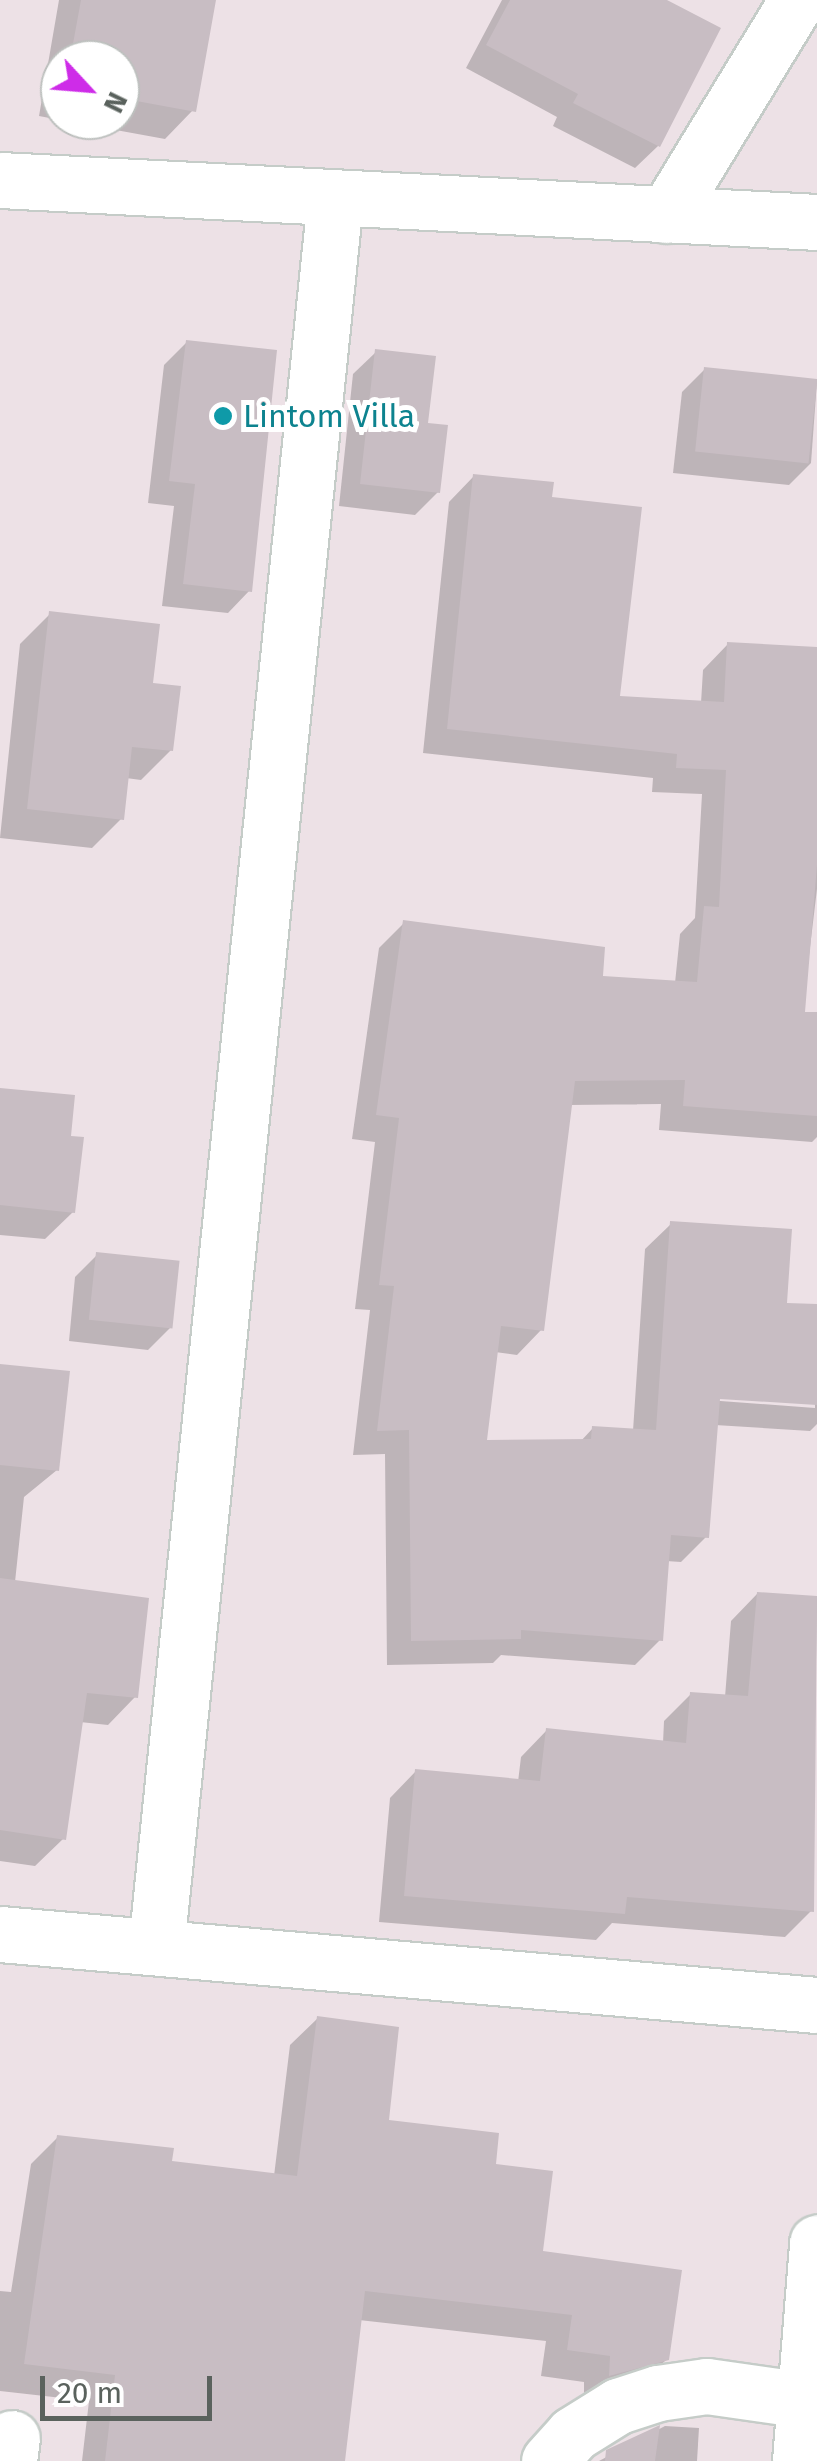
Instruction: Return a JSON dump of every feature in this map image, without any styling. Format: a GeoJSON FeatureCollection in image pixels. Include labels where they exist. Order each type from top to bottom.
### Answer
{"type":"FeatureCollection","features":[{"type":"Feature","properties":{"kind":"street"},"geometry":{"type":"LineString","coordinates":[[666,215],[797,0]]}},
{"type":"Feature","properties":{"kind":"street"},"geometry":{"type":"LineString","coordinates":[[0,180],[817,222]]}},
{"type":"Feature","properties":{"kind":"street"},"geometry":{"type":"LineString","coordinates":[[156,1948],[335,200]]}},
{"type":"Feature","properties":{"kind":"street"},"geometry":{"type":"LineString","coordinates":[[0,1934],[817,2005]]}},
{"type":"Feature","properties":{"kind":"street"},"geometry":{"type":"LineString","coordinates":[[800,2461],[817,2243]]}},
{"type":"Feature","properties":{"kind":"street"},"geometry":{"type":"LineString","coordinates":[[550,2461],[588,2424],[658,2392],[707,2386],[805,2400]]}},
{"type":"Feature","properties":{"kind":"building"},"geometry":{"type":"Polygon","coordinates":[[[81,0],[216,0],[196,112],[140,102],[140,40],[74,40],[81,0]]]}},
{"type":"Feature","properties":{"kind":"building"},"geometry":{"type":"Polygon","coordinates":[[[510,0],[667,0],[721,28],[660,147],[573,103],[578,94],[486,45],[510,0]]]}},
{"type":"Feature","properties":{"kind":"building","name":"Lintom Villa"},"geometry":{"type":"Polygon","coordinates":[[[186,340],[277,350],[252,592],[183,584],[195,484],[169,481],[186,340]]]}},
{"type":"Feature","properties":{"kind":"building"},"geometry":{"type":"Polygon","coordinates":[[[375,349],[436,356],[428,423],[448,425],[440,493],[360,484],[375,349]]]}},
{"type":"Feature","properties":{"kind":"building"},"geometry":{"type":"Polygon","coordinates":[[[704,367],[817,379],[808,463],[695,452],[704,367]]]}},
{"type":"Feature","properties":{"kind":"building"},"geometry":{"type":"Polygon","coordinates":[[[473,474],[554,482],[552,497],[642,507],[620,696],[724,702],[727,642],[817,647],[817,865],[805,1012],[817,1012],[817,1116],[683,1106],[685,1080],[575,1081],[544,1331],[501,1326],[487,1440],[591,1439],[592,1426],[656,1430],[670,1221],[792,1229],[787,1303],[817,1304],[817,1405],[720,1399],[709,1538],[671,1535],[663,1641],[521,1630],[521,1639],[411,1641],[409,1430],[377,1431],[394,1286],[379,1285],[399,1118],[376,1115],[403,920],[605,947],[603,976],[697,982],[704,906],[719,907],[726,770],[676,768],[677,754],[447,729],[473,474]]]}},
{"type":"Feature","properties":{"kind":"building"},"geometry":{"type":"Polygon","coordinates":[[[49,611],[160,624],[153,683],[181,686],[173,751],[132,747],[124,820],[27,809],[49,611]]]}},
{"type":"Feature","properties":{"kind":"building"},"geometry":{"type":"Polygon","coordinates":[[[0,1088],[75,1095],[71,1136],[84,1137],[75,1213],[0,1205],[0,1088]]]}},
{"type":"Feature","properties":{"kind":"building"},"geometry":{"type":"Polygon","coordinates":[[[96,1252],[180,1261],[172,1328],[89,1320],[96,1252]]]}},
{"type":"Feature","properties":{"kind":"building"},"geometry":{"type":"Polygon","coordinates":[[[0,1364],[70,1371],[59,1471],[0,1465],[0,1364]]]}},
{"type":"Feature","properties":{"kind":"building"},"geometry":{"type":"Polygon","coordinates":[[[0,1578],[149,1598],[138,1698],[87,1693],[66,1840],[0,1830],[0,1578]]]}},
{"type":"Feature","properties":{"kind":"building"},"geometry":{"type":"Polygon","coordinates":[[[757,1592],[817,1596],[814,1912],[627,1897],[625,1914],[404,1896],[415,1769],[540,1781],[546,1728],[686,1743],[690,1692],[748,1696],[757,1592]]]}},
{"type":"Feature","properties":{"kind":"building"},"geometry":{"type":"Polygon","coordinates":[[[317,2016],[399,2027],[389,2120],[499,2133],[496,2164],[553,2171],[543,2251],[682,2270],[669,2360],[609,2376],[610,2356],[567,2350],[572,2315],[365,2291],[345,2461],[105,2461],[115,2375],[24,2364],[57,2135],[174,2148],[172,2161],[297,2176],[317,2016]]]}},
{"type":"Feature","properties":{"kind":"building"},"geometry":{"type":"Polygon","coordinates":[[[660,2425],[655,2461],[605,2461],[606,2450],[660,2425]]]}},
{"type":"Feature","properties":{"kind":"place","name":"Lintom Villa"},"geometry":{"type":"Point","coordinates":[223,416]}}]}
